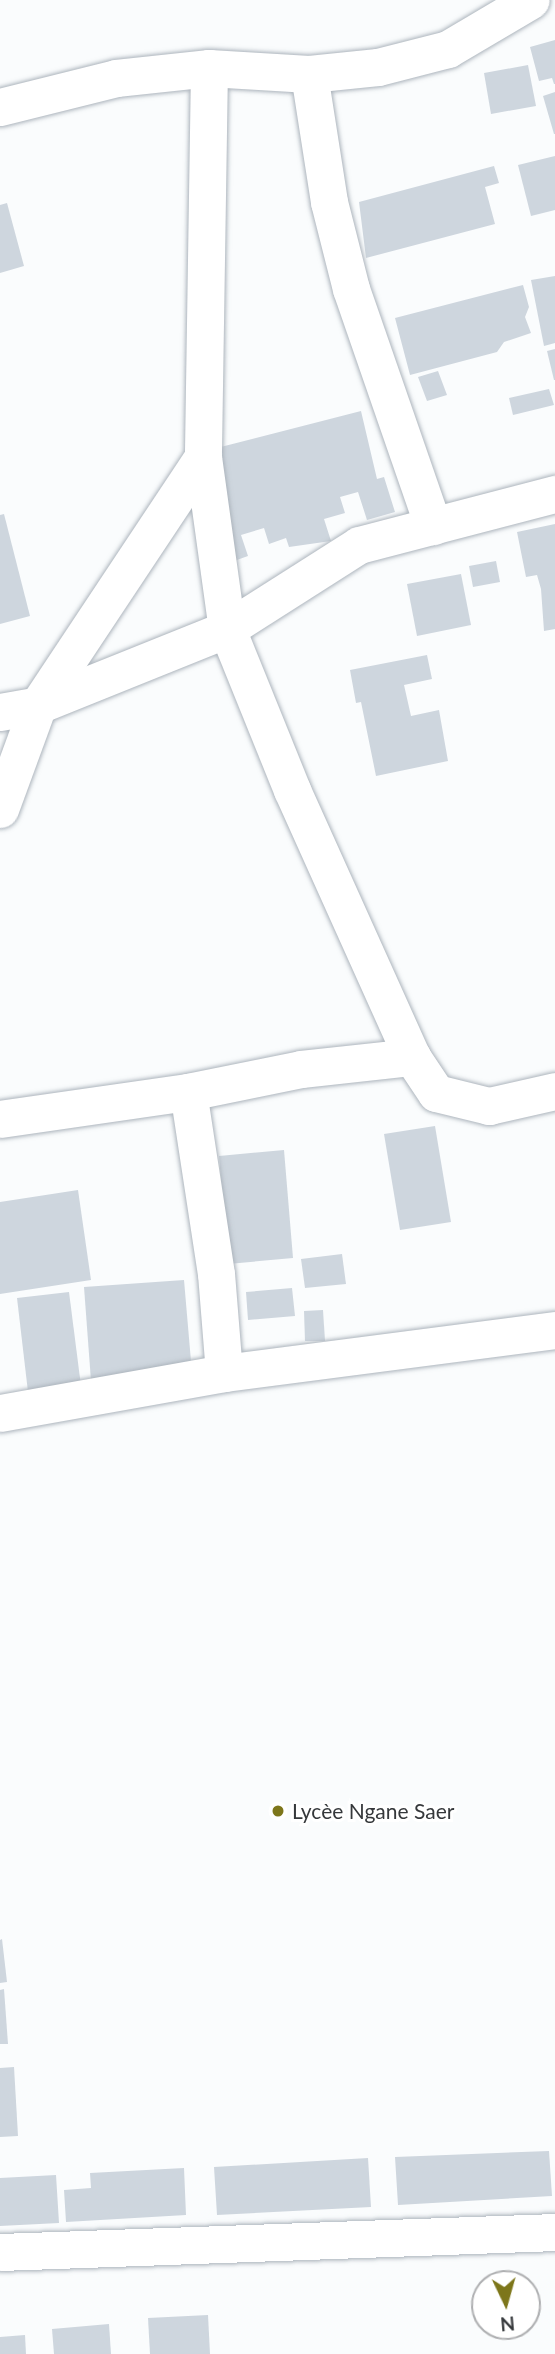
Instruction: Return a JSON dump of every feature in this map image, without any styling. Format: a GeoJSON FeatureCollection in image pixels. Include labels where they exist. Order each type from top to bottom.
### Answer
{"type":"FeatureCollection","features":[{"type":"Feature","properties":{"kind":"street"},"geometry":{"type":"LineString","coordinates":[[0,107],[116,78],[208,68],[309,74],[378,67],[448,49],[531,0]]}},
{"type":"Feature","properties":{"kind":"street"},"geometry":{"type":"LineString","coordinates":[[208,68],[203,457],[227,629],[292,790],[412,1057],[436,1093],[489,1106],[555,1091]]}},
{"type":"Feature","properties":{"kind":"street"},"geometry":{"type":"LineString","coordinates":[[309,74],[330,202],[351,289],[433,526]]}},
{"type":"Feature","properties":{"kind":"street"},"geometry":{"type":"LineString","coordinates":[[0,809],[38,705],[203,457]]}},
{"type":"Feature","properties":{"kind":"street"},"geometry":{"type":"LineString","coordinates":[[0,712],[38,705],[227,629],[359,545],[555,494]]}},
{"type":"Feature","properties":{"kind":"street"},"geometry":{"type":"LineString","coordinates":[[0,1119],[188,1092],[301,1069],[412,1057]]}},
{"type":"Feature","properties":{"kind":"street"},"geometry":{"type":"LineString","coordinates":[[188,1092],[216,1274],[224,1373]]}},
{"type":"Feature","properties":{"kind":"street"},"geometry":{"type":"LineString","coordinates":[[0,1413],[224,1373],[555,1330]]}},
{"type":"Feature","properties":{"kind":"street"},"geometry":{"type":"LineString","coordinates":[[0,2252],[555,2232]]}},
{"type":"Feature","properties":{"kind":"building"},"geometry":{"type":"Polygon","coordinates":[[[555,40],[555,84],[552,78],[539,81],[530,47],[555,40]]]}},
{"type":"Feature","properties":{"kind":"building"},"geometry":{"type":"Polygon","coordinates":[[[528,65],[536,106],[491,114],[484,73],[528,65]]]}},
{"type":"Feature","properties":{"kind":"building"},"geometry":{"type":"Polygon","coordinates":[[[555,92],[555,134],[554,134],[543,96],[555,92]]]}},
{"type":"Feature","properties":{"kind":"building"},"geometry":{"type":"Polygon","coordinates":[[[555,156],[555,210],[531,216],[518,165],[555,156]]]}},
{"type":"Feature","properties":{"kind":"building"},"geometry":{"type":"Polygon","coordinates":[[[494,166],[499,183],[485,187],[495,224],[366,258],[359,202],[494,166]]]}},
{"type":"Feature","properties":{"kind":"building"},"geometry":{"type":"Polygon","coordinates":[[[7,203],[24,266],[0,273],[0,205],[7,203]]]}},
{"type":"Feature","properties":{"kind":"building"},"geometry":{"type":"Polygon","coordinates":[[[555,276],[555,343],[544,346],[531,280],[555,276]]]}},
{"type":"Feature","properties":{"kind":"building"},"geometry":{"type":"Polygon","coordinates":[[[523,285],[529,307],[525,317],[531,333],[504,342],[497,352],[410,375],[395,318],[523,285]]]}},
{"type":"Feature","properties":{"kind":"building"},"geometry":{"type":"Polygon","coordinates":[[[555,349],[555,380],[554,380],[547,351],[555,349]]]}},
{"type":"Feature","properties":{"kind":"building"},"geometry":{"type":"Polygon","coordinates":[[[438,371],[447,395],[427,401],[418,377],[438,371]]]}},
{"type":"Feature","properties":{"kind":"building"},"geometry":{"type":"Polygon","coordinates":[[[549,389],[554,405],[513,415],[509,398],[549,389]]]}},
{"type":"Feature","properties":{"kind":"building"},"geometry":{"type":"Polygon","coordinates":[[[361,411],[377,479],[384,477],[395,512],[367,520],[358,492],[340,497],[345,513],[324,519],[331,541],[289,547],[286,538],[269,544],[264,528],[241,535],[248,556],[234,561],[205,451],[361,411]]]}},
{"type":"Feature","properties":{"kind":"building"},"geometry":{"type":"Polygon","coordinates":[[[4,514],[30,616],[0,624],[0,515],[4,514]]]}},
{"type":"Feature","properties":{"kind":"building"},"geometry":{"type":"Polygon","coordinates":[[[555,524],[555,629],[544,631],[541,589],[537,575],[526,577],[517,532],[555,524]]]}},
{"type":"Feature","properties":{"kind":"building"},"geometry":{"type":"Polygon","coordinates":[[[496,561],[500,582],[473,587],[469,566],[496,561]]]}},
{"type":"Feature","properties":{"kind":"building"},"geometry":{"type":"Polygon","coordinates":[[[461,574],[471,625],[417,636],[407,584],[461,574]]]}},
{"type":"Feature","properties":{"kind":"building"},"geometry":{"type":"Polygon","coordinates":[[[427,655],[432,679],[404,685],[411,716],[439,710],[448,761],[376,776],[361,702],[356,703],[350,670],[427,655]]]}},
{"type":"Feature","properties":{"kind":"building"},"geometry":{"type":"Polygon","coordinates":[[[435,1126],[451,1222],[400,1230],[384,1134],[435,1126]]]}},
{"type":"Feature","properties":{"kind":"building"},"geometry":{"type":"Polygon","coordinates":[[[284,1150],[293,1258],[228,1264],[219,1156],[284,1150]]]}},
{"type":"Feature","properties":{"kind":"building"},"geometry":{"type":"Polygon","coordinates":[[[78,1190],[91,1280],[0,1294],[0,1202],[78,1190]]]}},
{"type":"Feature","properties":{"kind":"building"},"geometry":{"type":"Polygon","coordinates":[[[342,1254],[346,1284],[305,1288],[301,1259],[342,1254]]]}},
{"type":"Feature","properties":{"kind":"building"},"geometry":{"type":"Polygon","coordinates":[[[184,1280],[192,1373],[91,1381],[84,1287],[184,1280]]]}},
{"type":"Feature","properties":{"kind":"building"},"geometry":{"type":"Polygon","coordinates":[[[292,1288],[295,1316],[248,1320],[246,1292],[292,1288]]]}},
{"type":"Feature","properties":{"kind":"building"},"geometry":{"type":"Polygon","coordinates":[[[69,1292],[81,1386],[28,1392],[17,1298],[69,1292]]]}},
{"type":"Feature","properties":{"kind":"building"},"geometry":{"type":"Polygon","coordinates":[[[323,1310],[325,1341],[305,1341],[304,1311],[323,1310]]]}},
{"type":"Feature","properties":{"kind":"building"},"geometry":{"type":"Polygon","coordinates":[[[2,1939],[7,1982],[0,1983],[0,1940],[2,1939]]]}},
{"type":"Feature","properties":{"kind":"building"},"geometry":{"type":"Polygon","coordinates":[[[4,1989],[8,2044],[0,2044],[0,1990],[4,1989]]]}},
{"type":"Feature","properties":{"kind":"building"},"geometry":{"type":"Polygon","coordinates":[[[14,2067],[18,2136],[0,2137],[0,2068],[14,2067]]]}},
{"type":"Feature","properties":{"kind":"building"},"geometry":{"type":"Polygon","coordinates":[[[549,2151],[552,2196],[398,2205],[395,2157],[549,2151]]]}},
{"type":"Feature","properties":{"kind":"building"},"geometry":{"type":"Polygon","coordinates":[[[368,2158],[371,2207],[217,2215],[214,2167],[368,2158]]]}},
{"type":"Feature","properties":{"kind":"building"},"geometry":{"type":"Polygon","coordinates":[[[184,2168],[186,2215],[66,2222],[64,2190],[91,2188],[90,2173],[184,2168]]]}},
{"type":"Feature","properties":{"kind":"building"},"geometry":{"type":"Polygon","coordinates":[[[56,2175],[59,2223],[0,2226],[0,2178],[56,2175]]]}},
{"type":"Feature","properties":{"kind":"building"},"geometry":{"type":"Polygon","coordinates":[[[208,2315],[210,2354],[150,2354],[148,2318],[208,2315]]]}},
{"type":"Feature","properties":{"kind":"building"},"geometry":{"type":"Polygon","coordinates":[[[109,2324],[111,2354],[54,2354],[52,2329],[109,2324]]]}},
{"type":"Feature","properties":{"kind":"building"},"geometry":{"type":"Polygon","coordinates":[[[25,2335],[26,2354],[0,2354],[0,2337],[25,2335]]]}},
{"type":"Feature","properties":{"kind":"place","name":"Lycèe Ngane Saer"},"geometry":{"type":"Point","coordinates":[278,1811]}}]}
